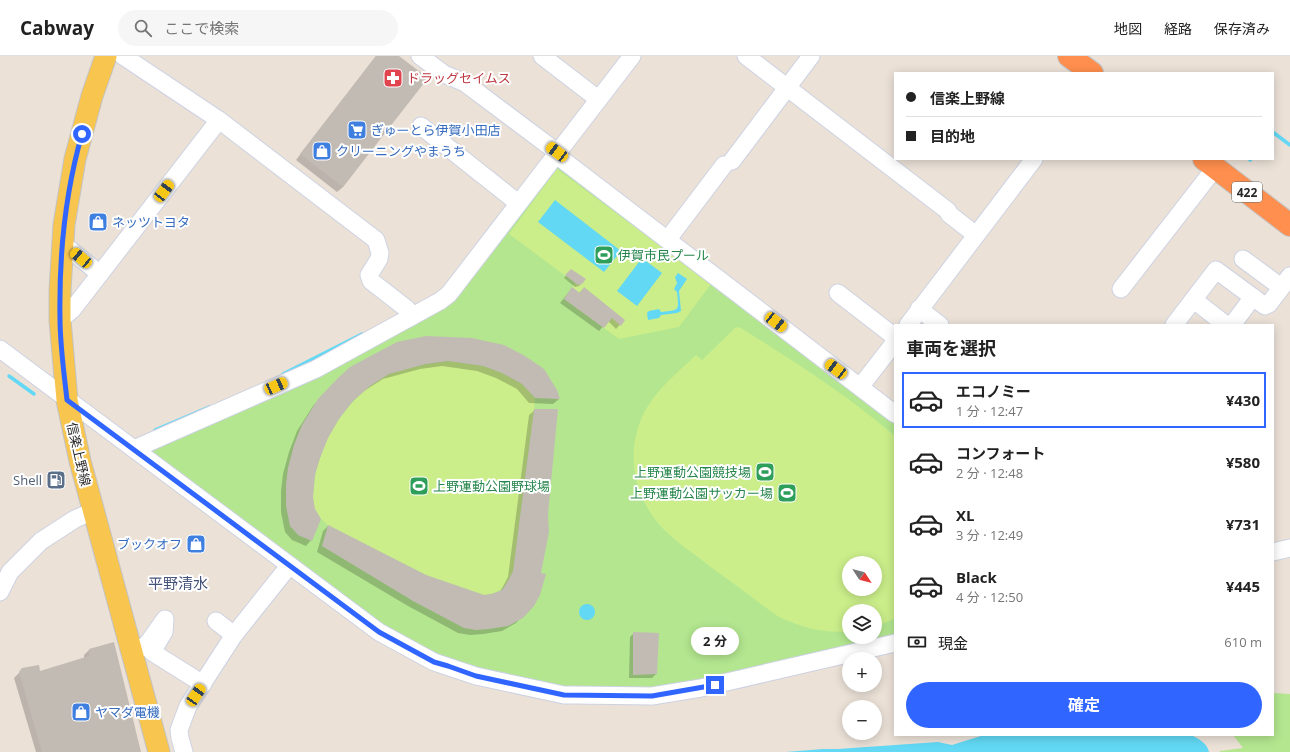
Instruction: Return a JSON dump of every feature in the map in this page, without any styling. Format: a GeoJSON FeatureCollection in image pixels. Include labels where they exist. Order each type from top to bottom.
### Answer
{"type":"FeatureCollection","features":[{"type":"Feature","properties":{"kind":"highway"},"geometry":{"type":"LineString","coordinates":[[1070,56],[1091,72]]}},
{"type":"Feature","properties":{"kind":"highway","name":"422"},"geometry":{"type":"LineString","coordinates":[[1209,163],[1290,225]]}},
{"type":"Feature","properties":{"kind":"main road","name":"信楽上野線"},"geometry":{"type":"LineString","coordinates":[[106,56],[92,96],[75,159],[64,225],[60,290],[60,320],[67,400],[80,461],[159,752]]}},
{"type":"Feature","properties":{"kind":"street"},"geometry":{"type":"LineString","coordinates":[[123,56],[219,120],[376,240],[380,253],[379,259],[369,275],[371,281],[407,309],[411,317]]}},
{"type":"Feature","properties":{"kind":"street"},"geometry":{"type":"LineString","coordinates":[[420,56],[444,74],[465,84],[894,413]]}},
{"type":"Feature","properties":{"kind":"street"},"geometry":{"type":"LineString","coordinates":[[542,56],[598,99]]}},
{"type":"Feature","properties":{"kind":"street"},"geometry":{"type":"LineString","coordinates":[[134,449],[316,369],[411,317],[449,294],[632,56]]}},
{"type":"Feature","properties":{"kind":"street"},"geometry":{"type":"LineString","coordinates":[[746,56],[948,211],[949,214],[976,235]]}},
{"type":"Feature","properties":{"kind":"street"},"geometry":{"type":"LineString","coordinates":[[668,239],[811,56]]}},
{"type":"Feature","properties":{"kind":"street"},"geometry":{"type":"LineString","coordinates":[[60,320],[72,310],[219,120]]}},
{"type":"Feature","properties":{"kind":"street"},"geometry":{"type":"LineString","coordinates":[[421,126],[518,203]]}},
{"type":"Feature","properties":{"kind":"street"},"geometry":{"type":"LineString","coordinates":[[909,324],[1033,160]]}},
{"type":"Feature","properties":{"kind":"street"},"geometry":{"type":"LineString","coordinates":[[1121,289],[1209,163]]}},
{"type":"Feature","properties":{"kind":"street"},"geometry":{"type":"LineString","coordinates":[[63,244],[100,274]]}},
{"type":"Feature","properties":{"kind":"street"},"geometry":{"type":"LineString","coordinates":[[1175,324],[1216,270],[1265,306],[1269,304],[1286,282],[1243,258]]}},
{"type":"Feature","properties":{"kind":"street"},"geometry":{"type":"LineString","coordinates":[[838,293],[894,336]]}},
{"type":"Feature","properties":{"kind":"street"},"geometry":{"type":"LineString","coordinates":[[1233,324],[1253,297]]}},
{"type":"Feature","properties":{"kind":"street"},"geometry":{"type":"LineString","coordinates":[[1194,300],[1225,324]]}},
{"type":"Feature","properties":{"kind":"street"},"geometry":{"type":"LineString","coordinates":[[920,309],[939,324]]}},
{"type":"Feature","properties":{"kind":"street"},"geometry":{"type":"LineString","coordinates":[[860,387],[894,343]]}},
{"type":"Feature","properties":{"kind":"street"},"geometry":{"type":"LineString","coordinates":[[0,349],[379,632],[434,662],[476,676],[564,695],[652,696],[701,688],[894,643]]}},
{"type":"Feature","properties":{"kind":"street"},"geometry":{"type":"LineString","coordinates":[[0,592],[10,572],[41,541],[75,518],[93,511]]}},
{"type":"Feature","properties":{"kind":"street"},"geometry":{"type":"LineString","coordinates":[[1274,552],[1290,548]]}},
{"type":"Feature","properties":{"kind":"street"},"geometry":{"type":"LineString","coordinates":[[184,752],[179,730],[188,706],[204,684],[234,635],[289,566]]}},
{"type":"Feature","properties":{"kind":"street"},"geometry":{"type":"LineString","coordinates":[[132,651],[143,647],[148,643],[165,619],[164,632],[152,652],[204,684]]}},
{"type":"Feature","properties":{"kind":"street"},"geometry":{"type":"LineString","coordinates":[[216,621],[234,635]]}},
{"type":"Feature","properties":{"kind":"green space"},"geometry":{"type":"Polygon","coordinates":[[[557,162],[894,417],[894,638],[882,641],[882,604],[842,604],[842,644],[869,644],[713,680],[617,694],[476,674],[379,631],[136,450],[441,302],[557,162]]]}},
{"type":"Feature","properties":{"kind":"green space","name":"伊賀市民プール"},"geometry":{"type":"Polygon","coordinates":[[[557,169],[711,284],[679,327],[619,339],[564,299],[575,283],[509,234],[557,169]]]}},
{"type":"Feature","properties":{"kind":"green space","name":"上野運動公園競技場"},"geometry":{"type":"Polygon","coordinates":[[[736,327],[741,328],[858,406],[894,435],[894,618],[882,623],[882,604],[842,604],[842,632],[804,627],[788,621],[779,617],[676,541],[659,524],[641,495],[636,479],[634,445],[638,428],[645,411],[656,395],[675,374],[696,355],[702,360],[736,327]]]}},
{"type":"Feature","properties":{"kind":"green space","name":"上野運動公園野球場"},"geometry":{"type":"Polygon","coordinates":[[[448,361],[483,366],[502,373],[522,384],[535,398],[513,571],[503,588],[490,594],[484,595],[426,575],[328,525],[317,514],[313,504],[315,476],[321,453],[337,421],[364,390],[383,377],[397,371],[448,361]]]}},
{"type":"Feature","properties":{"kind":"green space"},"geometry":{"type":"Polygon","coordinates":[[[1274,693],[1290,694],[1290,752],[1220,752],[1243,748],[1234,736],[1274,736],[1274,693]]]}},
{"type":"Feature","properties":{"kind":"water"},"geometry":{"type":"Polygon","coordinates":[[[555,200],[621,251],[604,272],[538,222],[555,200]]]}},
{"type":"Feature","properties":{"kind":"water"},"geometry":{"type":"Polygon","coordinates":[[[642,258],[662,273],[637,306],[617,291],[642,258]]]}},
{"type":"Feature","properties":{"kind":"water"},"geometry":{"type":"Polygon","coordinates":[[[678,273],[687,279],[679,291],[681,311],[661,315],[659,318],[648,320],[647,313],[649,311],[659,309],[661,312],[672,311],[677,308],[677,292],[674,289],[677,283],[675,277],[678,273]]]}},
{"type":"Feature","properties":{"kind":"water"},"geometry":{"type":"Polygon","coordinates":[[[587,604],[593,606],[595,612],[593,618],[587,620],[581,618],[579,612],[581,606],[587,604]]]}},
{"type":"Feature","properties":{"kind":"water"},"geometry":{"type":"Polygon","coordinates":[[[981,736],[1193,736],[1205,744],[1209,752],[786,752],[938,742],[952,745],[981,736]]]}},
{"type":"Feature","properties":{"kind":"building"},"geometry":{"type":"Polygon","coordinates":[[[376,56],[399,56],[428,78],[343,187],[300,154],[376,56]]]}},
{"type":"Feature","properties":{"kind":"building"},"geometry":{"type":"Polygon","coordinates":[[[571,269],[586,279],[582,284],[578,285],[565,275],[571,269]]]}},
{"type":"Feature","properties":{"kind":"building"},"geometry":{"type":"Polygon","coordinates":[[[572,287],[580,293],[584,287],[625,320],[621,326],[612,318],[604,328],[564,299],[572,287]]]}},
{"type":"Feature","properties":{"kind":"building"},"geometry":{"type":"Polygon","coordinates":[[[426,336],[472,338],[504,345],[525,356],[544,369],[557,390],[560,399],[535,398],[522,384],[502,373],[483,366],[448,361],[426,364],[389,374],[370,386],[353,401],[339,419],[328,438],[315,475],[313,497],[315,509],[321,519],[312,541],[298,535],[290,526],[286,506],[288,468],[294,445],[302,425],[318,399],[350,367],[397,342],[426,336]]]}},
{"type":"Feature","properties":{"kind":"building"},"geometry":{"type":"Polygon","coordinates":[[[534,409],[558,409],[548,514],[549,532],[541,573],[546,574],[540,595],[534,606],[523,618],[508,626],[476,630],[464,628],[413,601],[322,546],[328,525],[426,575],[484,595],[502,590],[513,571],[534,409]]]}},
{"type":"Feature","properties":{"kind":"building"},"geometry":{"type":"Polygon","coordinates":[[[633,632],[659,633],[657,674],[633,675],[633,632]]]}},
{"type":"Feature","properties":{"kind":"building","name":"ヤマダ電機"},"geometry":{"type":"Polygon","coordinates":[[[114,642],[141,752],[42,752],[19,672],[22,668],[39,665],[40,671],[89,656],[89,649],[114,642]]]}},
{"type":"Feature","properties":{"kind":"waterway"},"geometry":{"type":"LineString","coordinates":[[1274,133],[1290,145]]}},
{"type":"Feature","properties":{"kind":"waterway"},"geometry":{"type":"LineString","coordinates":[[283,374],[362,334]]}},
{"type":"Feature","properties":{"kind":"waterway"},"geometry":{"type":"LineString","coordinates":[[9,376],[34,394]]}},
{"type":"Feature","properties":{"kind":"waterway"},"geometry":{"type":"LineString","coordinates":[[155,430],[209,407]]}},
{"type":"Feature","properties":{"kind":"place","name":"ドラッグセイムス"},"geometry":{"type":"Point","coordinates":[393,78]}},
{"type":"Feature","properties":{"kind":"place","name":"ぎゅーとら伊賀小田店"},"geometry":{"type":"Point","coordinates":[357,130]}},
{"type":"Feature","properties":{"kind":"place","name":"クリーニングやまうち"},"geometry":{"type":"Point","coordinates":[322,151]}},
{"type":"Feature","properties":{"kind":"place","name":"ネッツトヨタ"},"geometry":{"type":"Point","coordinates":[98,222]}},
{"type":"Feature","properties":{"kind":"place","name":"伊賀市民プール"},"geometry":{"type":"Point","coordinates":[604,255]}},
{"type":"Feature","properties":{"kind":"place","name":"上野運動公園競技場"},"geometry":{"type":"Point","coordinates":[765,472]}},
{"type":"Feature","properties":{"kind":"place","name":"Shell"},"geometry":{"type":"Point","coordinates":[56,480]}},
{"type":"Feature","properties":{"kind":"place","name":"上野運動公園野球場"},"geometry":{"type":"Point","coordinates":[419,486]}},
{"type":"Feature","properties":{"kind":"place","name":"上野運動公園サッカー場"},"geometry":{"type":"Point","coordinates":[787,493]}},
{"type":"Feature","properties":{"kind":"place","name":"ブックオフ"},"geometry":{"type":"Point","coordinates":[196,544]}},
{"type":"Feature","properties":{"kind":"place","name":"ヤマダ電機"},"geometry":{"type":"Point","coordinates":[81,712]}},
{"type":"Feature","properties":{"kind":"district","name":"平野清水"},"geometry":{"type":"Point","coordinates":[178,583]}},
{"type":"Feature","properties":{"kind":"route"},"geometry":{"type":"LineString","coordinates":[[82,134],[75,159],[64,225],[60,290],[60,320],[67,400],[379,632],[434,662],[476,676],[564,695],[652,696],[715,685]]}}]}
